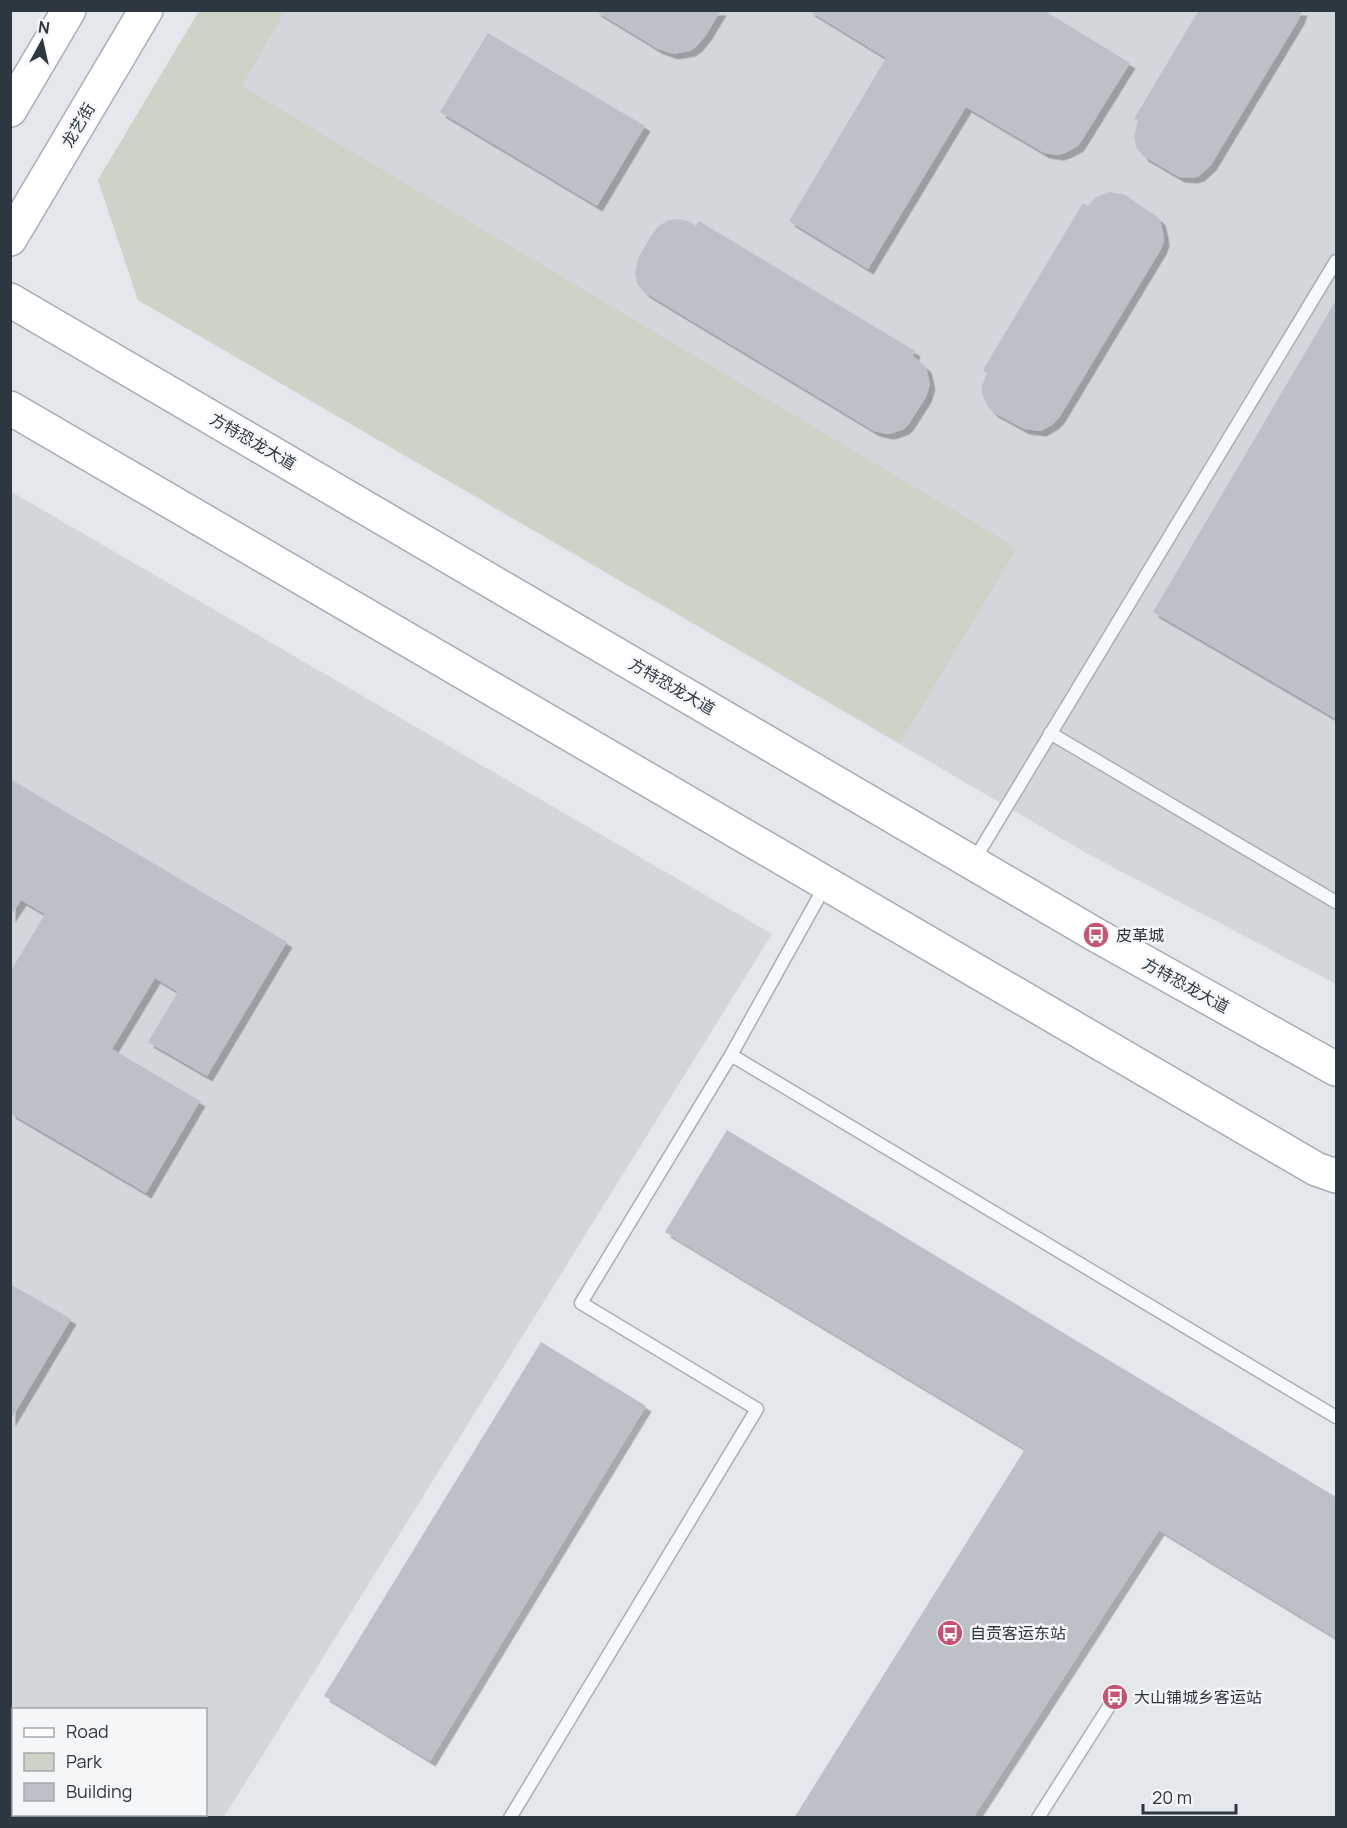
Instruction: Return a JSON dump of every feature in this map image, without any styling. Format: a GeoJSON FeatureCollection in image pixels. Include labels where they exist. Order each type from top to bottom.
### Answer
{"type":"FeatureCollection","features":[{"type":"Feature","properties":{"kind":"main road"},"geometry":{"type":"LineString","coordinates":[[10,110],[69,10]]}},
{"type":"Feature","properties":{"kind":"main road","name":"龙艺街"},"geometry":{"type":"LineString","coordinates":[[10,239],[146,10]]}},
{"type":"Feature","properties":{"kind":"main road","name":"方特恐龙大道"},"geometry":{"type":"LineString","coordinates":[[10,300],[1096,935],[1336,1069]]}},
{"type":"Feature","properties":{"kind":"main road"},"geometry":{"type":"LineString","coordinates":[[10,408],[1330,1178]]}},
{"type":"Feature","properties":{"kind":"lane"},"geometry":{"type":"LineString","coordinates":[[973,862],[1336,261]]}},
{"type":"Feature","properties":{"kind":"lane"},"geometry":{"type":"LineString","coordinates":[[1050,733],[1336,902]]}},
{"type":"Feature","properties":{"kind":"lane"},"geometry":{"type":"LineString","coordinates":[[510,1818],[757,1409],[581,1303],[731,1055],[826,884]]}},
{"type":"Feature","properties":{"kind":"lane"},"geometry":{"type":"LineString","coordinates":[[731,1055],[1336,1417]]}},
{"type":"Feature","properties":{"kind":"lane"},"geometry":{"type":"LineString","coordinates":[[1038,1818],[1115,1698]]}},
{"type":"Feature","properties":{"kind":"shaded area"},"geometry":{"type":"Polygon","coordinates":[[[199,11],[1336,11],[1336,984],[1088,854],[138,300],[98,180],[199,11]]]}},
{"type":"Feature","properties":{"kind":"shaded area"},"geometry":{"type":"Polygon","coordinates":[[[10,491],[772,934],[224,1817],[192,1816],[207,1816],[207,1708],[11,1707],[10,491]]]}},
{"type":"Feature","properties":{"kind":"green space"},"geometry":{"type":"Polygon","coordinates":[[[199,11],[285,11],[242,86],[1017,548],[900,743],[138,300],[98,180],[199,11]]]}},
{"type":"Feature","properties":{"kind":"building"},"geometry":{"type":"Polygon","coordinates":[[[594,10],[721,10],[697,46],[690,51],[673,54],[658,49],[594,10]]]}},
{"type":"Feature","properties":{"kind":"building"},"geometry":{"type":"Polygon","coordinates":[[[808,10],[1043,10],[1130,63],[1078,146],[1058,155],[1044,153],[966,107],[868,269],[789,221],[886,58],[808,10]]]}},
{"type":"Feature","properties":{"kind":"building"},"geometry":{"type":"Polygon","coordinates":[[[1199,10],[1302,10],[1299,19],[1211,165],[1199,176],[1179,177],[1143,156],[1136,147],[1134,136],[1138,121],[1134,119],[1199,10]]]}},
{"type":"Feature","properties":{"kind":"building"},"geometry":{"type":"Polygon","coordinates":[[[488,33],[645,126],[597,206],[440,112],[488,33]]]}},
{"type":"Feature","properties":{"kind":"building"},"geometry":{"type":"Polygon","coordinates":[[[1110,192],[1125,195],[1156,216],[1160,220],[1164,241],[1059,418],[1041,431],[1024,429],[988,407],[982,394],[982,386],[987,373],[983,370],[1083,203],[1088,206],[1096,197],[1110,192]]]}},
{"type":"Feature","properties":{"kind":"building"},"geometry":{"type":"Polygon","coordinates":[[[679,219],[696,226],[699,221],[915,351],[913,356],[926,367],[930,384],[926,397],[908,425],[893,433],[874,431],[644,292],[638,285],[635,275],[638,258],[660,225],[669,220],[679,219]]]}},
{"type":"Feature","properties":{"kind":"building"},"geometry":{"type":"Polygon","coordinates":[[[1336,300],[1336,719],[1153,612],[1336,300]]]}},
{"type":"Feature","properties":{"kind":"building"},"geometry":{"type":"Polygon","coordinates":[[[10,779],[287,942],[207,1076],[148,1042],[178,992],[155,978],[112,1049],[200,1101],[146,1193],[10,1113],[10,972],[45,914],[21,900],[10,917],[10,779]]]}},
{"type":"Feature","properties":{"kind":"building"},"geometry":{"type":"Polygon","coordinates":[[[727,1130],[1336,1497],[1336,1638],[1159,1530],[973,1818],[794,1818],[1025,1449],[665,1232],[727,1130]]]}},
{"type":"Feature","properties":{"kind":"building"},"geometry":{"type":"Polygon","coordinates":[[[10,1284],[71,1319],[10,1421],[10,1284]]]}},
{"type":"Feature","properties":{"kind":"building"},"geometry":{"type":"Polygon","coordinates":[[[541,1342],[646,1406],[430,1761],[324,1696],[541,1342]]]}},
{"type":"Feature","properties":{"kind":"place","name":"皮革城"},"geometry":{"type":"Point","coordinates":[1096,935]}},
{"type":"Feature","properties":{"kind":"place","name":"自贡客运东站"},"geometry":{"type":"Point","coordinates":[950,1633]}},
{"type":"Feature","properties":{"kind":"place","name":"大山铺城乡客运站"},"geometry":{"type":"Point","coordinates":[1115,1697]}}]}
